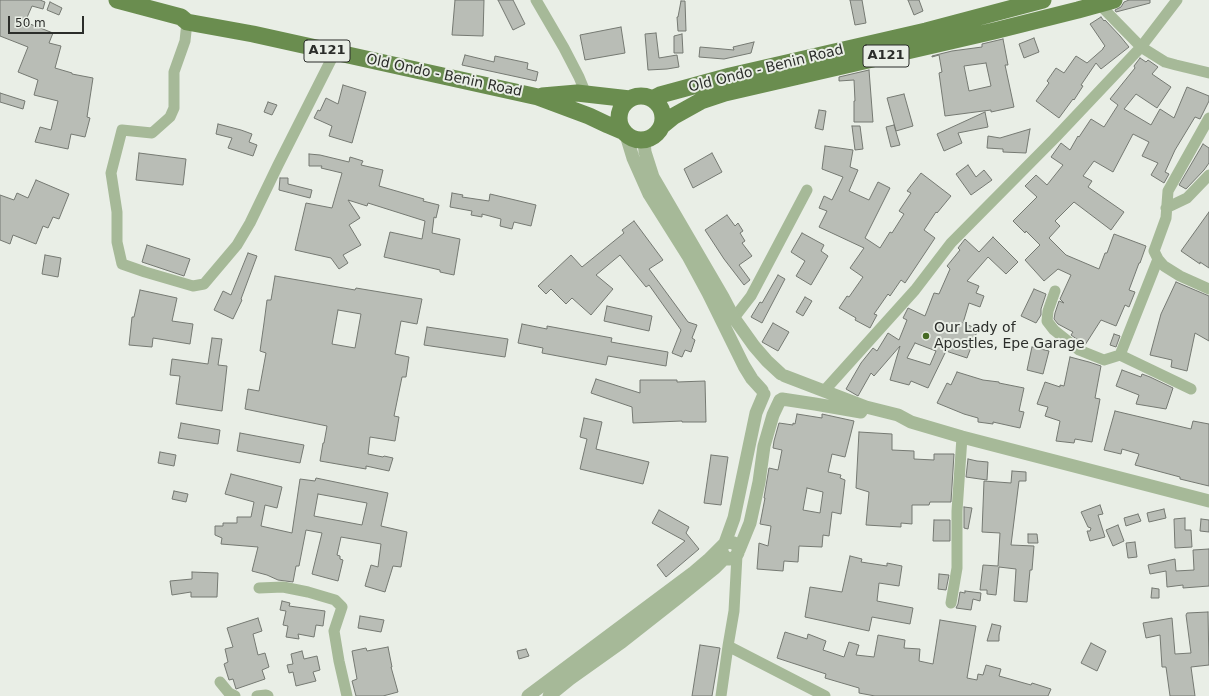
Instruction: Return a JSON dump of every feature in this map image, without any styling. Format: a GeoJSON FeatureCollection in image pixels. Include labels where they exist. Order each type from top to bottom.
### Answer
{"type":"FeatureCollection","features":[{"type":"Feature","properties":{"kind":"main road","name":"Old Ondo - Benin Road"},"geometry":{"type":"LineString","coordinates":[[538,97],[577,93],[630,99],[641,96],[652,99],[730,76],[926,31],[1043,0]]}},
{"type":"Feature","properties":{"kind":"main road","name":"Old Ondo - Benin Road"},"geometry":{"type":"LineString","coordinates":[[123,1],[181,17],[187,22],[253,34],[538,97],[589,116],[624,133],[631,139],[644,141],[656,135],[663,125],[674,116],[701,102],[725,93],[994,31],[1106,2]]}},
{"type":"Feature","properties":{"kind":"main road"},"geometry":{"type":"LineString","coordinates":[[624,133],[619,124],[618,117],[624,103],[630,99]]}},
{"type":"Feature","properties":{"kind":"main road"},"geometry":{"type":"LineString","coordinates":[[652,99],[662,110],[664,118],[663,125]]}},
{"type":"Feature","properties":{"kind":"street"},"geometry":{"type":"LineString","coordinates":[[536,0],[564,48],[586,94]]}},
{"type":"Feature","properties":{"kind":"street"},"geometry":{"type":"LineString","coordinates":[[824,391],[915,290],[951,243],[1054,140],[1142,47],[1177,0]]}},
{"type":"Feature","properties":{"kind":"street"},"geometry":{"type":"LineString","coordinates":[[1106,2],[1142,47],[1165,62],[1209,72]]}},
{"type":"Feature","properties":{"kind":"street"},"geometry":{"type":"LineString","coordinates":[[187,22],[185,41],[174,72],[174,108],[170,117],[152,132],[122,130],[111,173],[117,212],[117,242],[122,264],[193,286],[204,284],[237,245],[247,229],[335,52]]}},
{"type":"Feature","properties":{"kind":"street"},"geometry":{"type":"LineString","coordinates":[[1209,118],[1168,191],[1166,218],[1154,251],[1164,266],[1180,276],[1209,289]]}},
{"type":"Feature","properties":{"kind":"street"},"geometry":{"type":"LineString","coordinates":[[624,133],[649,194],[698,275],[744,366],[752,379],[763,392],[771,400],[781,400],[850,410],[910,422]]}},
{"type":"Feature","properties":{"kind":"street"},"geometry":{"type":"LineString","coordinates":[[549,696],[678,598],[715,568],[730,551],[750,522],[764,446],[773,415],[781,400],[787,395],[790,388],[789,382],[754,346],[734,318],[653,176],[645,152],[644,141]]}},
{"type":"Feature","properties":{"kind":"street"},"geometry":{"type":"LineString","coordinates":[[1166,208],[1187,198],[1209,175]]}},
{"type":"Feature","properties":{"kind":"street"},"geometry":{"type":"LineString","coordinates":[[734,318],[751,296],[807,190]]}},
{"type":"Feature","properties":{"kind":"street"},"geometry":{"type":"LineString","coordinates":[[1120,355],[1158,259]]}},
{"type":"Feature","properties":{"kind":"street"},"geometry":{"type":"LineString","coordinates":[[1055,291],[1048,311],[1047,321],[1054,330],[1079,350],[1104,360],[1120,355],[1190,389]]}},
{"type":"Feature","properties":{"kind":"street"},"geometry":{"type":"LineString","coordinates":[[721,696],[734,611],[730,551],[734,518],[756,413],[763,392],[763,381],[769,375],[777,373],[866,407],[962,437],[1209,501]]}},
{"type":"Feature","properties":{"kind":"street"},"geometry":{"type":"LineString","coordinates":[[951,603],[957,568],[957,511],[962,437]]}},
{"type":"Feature","properties":{"kind":"street"},"geometry":{"type":"LineString","coordinates":[[528,696],[694,572],[730,551]]}},
{"type":"Feature","properties":{"kind":"street"},"geometry":{"type":"LineString","coordinates":[[259,588],[283,587],[308,592],[335,600],[342,607],[334,631],[347,696]]}},
{"type":"Feature","properties":{"kind":"street"},"geometry":{"type":"LineString","coordinates":[[728,646],[825,696]]}},
{"type":"Feature","properties":{"kind":"street"},"geometry":{"type":"LineString","coordinates":[[220,682],[235,696]]}},
{"type":"Feature","properties":{"kind":"street"},"geometry":{"type":"LineString","coordinates":[[257,696],[268,696]]}},
{"type":"Feature","properties":{"kind":"building"},"geometry":{"type":"Polygon","coordinates":[[[0,0],[40,0],[45,2],[43,9],[32,6],[25,22],[53,33],[49,43],[61,46],[55,68],[72,74],[93,78],[87,117],[90,118],[85,137],[71,134],[68,149],[35,142],[40,127],[51,130],[58,101],[34,95],[38,80],[18,72],[28,47],[0,36],[0,0]]]}},
{"type":"Feature","properties":{"kind":"building"},"geometry":{"type":"Polygon","coordinates":[[[455,0],[484,0],[483,36],[452,35],[455,0]]]}},
{"type":"Feature","properties":{"kind":"building"},"geometry":{"type":"Polygon","coordinates":[[[498,0],[513,0],[525,24],[513,30],[498,0]]]}},
{"type":"Feature","properties":{"kind":"building"},"geometry":{"type":"Polygon","coordinates":[[[850,0],[862,0],[866,23],[855,25],[850,0]]]}},
{"type":"Feature","properties":{"kind":"building"},"geometry":{"type":"Polygon","coordinates":[[[908,0],[919,0],[923,11],[914,15],[908,0]]]}},
{"type":"Feature","properties":{"kind":"building"},"geometry":{"type":"Polygon","coordinates":[[[1129,0],[1150,0],[1150,3],[1116,12],[1115,10],[1121,7],[1124,2],[1129,0]]]}},
{"type":"Feature","properties":{"kind":"building"},"geometry":{"type":"Polygon","coordinates":[[[681,1],[685,1],[686,31],[678,31],[677,17],[681,1]]]}},
{"type":"Feature","properties":{"kind":"building"},"geometry":{"type":"Polygon","coordinates":[[[50,2],[62,8],[59,15],[47,10],[50,2]]]}},
{"type":"Feature","properties":{"kind":"building"},"geometry":{"type":"Polygon","coordinates":[[[1101,17],[1129,47],[1101,69],[1096,63],[1081,85],[1083,86],[1074,100],[1073,99],[1059,118],[1036,101],[1049,83],[1047,81],[1056,68],[1064,73],[1076,56],[1087,63],[1103,49],[1105,46],[1090,24],[1101,17]]]}},
{"type":"Feature","properties":{"kind":"building"},"geometry":{"type":"Polygon","coordinates":[[[621,27],[625,53],[585,60],[580,35],[621,27]]]}},
{"type":"Feature","properties":{"kind":"building"},"geometry":{"type":"Polygon","coordinates":[[[656,33],[659,58],[677,55],[679,67],[648,70],[645,34],[656,33]]]}},
{"type":"Feature","properties":{"kind":"building"},"geometry":{"type":"Polygon","coordinates":[[[682,34],[683,53],[674,53],[674,36],[682,34]]]}},
{"type":"Feature","properties":{"kind":"building"},"geometry":{"type":"Polygon","coordinates":[[[1034,38],[1039,52],[1024,58],[1019,44],[1034,38]]]}},
{"type":"Feature","properties":{"kind":"building"},"geometry":{"type":"Polygon","coordinates":[[[1003,39],[1008,65],[1005,65],[1014,107],[991,112],[991,110],[945,116],[939,73],[942,72],[939,55],[932,56],[952,51],[982,47],[982,44],[1003,39]],[[986,63],[964,66],[969,91],[991,86],[986,63]]]}},
{"type":"Feature","properties":{"kind":"building"},"geometry":{"type":"Polygon","coordinates":[[[754,42],[751,53],[724,59],[699,57],[700,47],[734,50],[733,47],[754,42]]]}},
{"type":"Feature","properties":{"kind":"building"},"geometry":{"type":"Polygon","coordinates":[[[465,55],[494,62],[495,56],[528,63],[527,69],[538,72],[536,81],[462,65],[465,55]]]}},
{"type":"Feature","properties":{"kind":"building"},"geometry":{"type":"Polygon","coordinates":[[[1140,58],[1146,62],[1148,60],[1158,67],[1152,74],[1171,87],[1157,108],[1136,94],[1124,109],[1151,125],[1160,109],[1174,118],[1187,87],[1209,96],[1209,101],[1200,119],[1195,117],[1175,150],[1165,172],[1169,174],[1164,183],[1151,175],[1158,163],[1142,156],[1149,142],[1133,134],[1113,172],[1094,161],[1083,176],[1092,181],[1088,187],[1124,212],[1111,230],[1074,202],[1055,221],[1060,226],[1049,238],[1066,255],[1099,269],[1114,234],[1146,246],[1129,290],[1135,292],[1129,307],[1125,305],[1116,326],[1101,320],[1085,345],[1071,335],[1073,332],[1058,324],[1054,319],[1059,301],[1064,303],[1060,299],[1071,275],[1058,269],[1044,281],[1025,260],[1040,245],[1013,221],[1037,197],[1025,186],[1036,175],[1047,185],[1063,165],[1051,157],[1061,143],[1070,150],[1078,136],[1079,137],[1091,119],[1104,127],[1118,105],[1110,99],[1135,68],[1134,66],[1140,58]]]}},
{"type":"Feature","properties":{"kind":"building"},"geometry":{"type":"Polygon","coordinates":[[[869,70],[873,122],[854,122],[854,80],[839,81],[839,77],[869,70]]]}},
{"type":"Feature","properties":{"kind":"building"},"geometry":{"type":"Polygon","coordinates":[[[343,85],[366,92],[352,143],[329,136],[332,126],[314,118],[318,110],[320,111],[326,98],[338,104],[343,85]]]}},
{"type":"Feature","properties":{"kind":"building"},"geometry":{"type":"Polygon","coordinates":[[[0,93],[25,101],[23,109],[0,102],[0,93]]]}},
{"type":"Feature","properties":{"kind":"building"},"geometry":{"type":"Polygon","coordinates":[[[904,94],[913,126],[896,131],[887,98],[904,94]]]}},
{"type":"Feature","properties":{"kind":"building"},"geometry":{"type":"Polygon","coordinates":[[[268,102],[277,105],[272,115],[264,112],[268,102]]]}},
{"type":"Feature","properties":{"kind":"building"},"geometry":{"type":"Polygon","coordinates":[[[819,110],[826,111],[823,130],[815,128],[819,110]]]}},
{"type":"Feature","properties":{"kind":"building"},"geometry":{"type":"Polygon","coordinates":[[[985,112],[988,127],[958,133],[962,143],[944,151],[937,134],[985,112]]]}},
{"type":"Feature","properties":{"kind":"building"},"geometry":{"type":"Polygon","coordinates":[[[218,124],[252,134],[249,142],[257,145],[253,156],[228,148],[232,138],[216,134],[218,124]]]}},
{"type":"Feature","properties":{"kind":"building"},"geometry":{"type":"Polygon","coordinates":[[[894,125],[900,145],[891,147],[886,127],[894,125]]]}},
{"type":"Feature","properties":{"kind":"building"},"geometry":{"type":"Polygon","coordinates":[[[852,126],[860,126],[863,149],[855,150],[852,126]]]}},
{"type":"Feature","properties":{"kind":"building"},"geometry":{"type":"Polygon","coordinates":[[[1030,129],[1026,153],[1003,152],[1003,149],[987,148],[988,136],[1000,138],[1030,129]]]}},
{"type":"Feature","properties":{"kind":"building"},"geometry":{"type":"Polygon","coordinates":[[[1203,144],[1209,148],[1209,163],[1186,189],[1179,185],[1203,144]]]}},
{"type":"Feature","properties":{"kind":"building"},"geometry":{"type":"Polygon","coordinates":[[[825,146],[853,150],[850,167],[858,170],[849,191],[869,200],[878,182],[890,188],[865,238],[880,248],[904,214],[899,211],[911,193],[907,191],[921,173],[951,196],[937,213],[936,212],[924,230],[935,238],[905,283],[901,280],[890,296],[888,294],[874,314],[877,315],[870,328],[855,320],[856,318],[839,308],[863,277],[850,268],[864,248],[819,227],[827,211],[819,208],[824,196],[832,200],[843,177],[822,169],[825,146]]]}},
{"type":"Feature","properties":{"kind":"building"},"geometry":{"type":"Polygon","coordinates":[[[139,153],[186,159],[183,185],[136,180],[139,153]]]}},
{"type":"Feature","properties":{"kind":"building"},"geometry":{"type":"Polygon","coordinates":[[[712,153],[722,172],[693,188],[684,169],[712,153]]]}},
{"type":"Feature","properties":{"kind":"building"},"geometry":{"type":"Polygon","coordinates":[[[309,154],[349,162],[350,157],[363,161],[361,165],[383,170],[379,186],[439,205],[436,218],[434,217],[432,233],[460,239],[454,275],[440,272],[440,270],[384,257],[390,232],[422,239],[425,221],[368,203],[367,206],[348,200],[360,218],[349,225],[361,245],[343,255],[348,263],[339,269],[331,258],[295,250],[306,203],[332,208],[342,173],[321,168],[322,166],[309,166],[309,154]]]}},
{"type":"Feature","properties":{"kind":"building"},"geometry":{"type":"Polygon","coordinates":[[[968,165],[976,177],[984,170],[992,180],[971,195],[956,174],[968,165]]]}},
{"type":"Feature","properties":{"kind":"building"},"geometry":{"type":"Polygon","coordinates":[[[280,178],[288,178],[288,184],[312,190],[310,198],[279,190],[280,178]]]}},
{"type":"Feature","properties":{"kind":"building"},"geometry":{"type":"Polygon","coordinates":[[[36,180],[69,194],[59,219],[53,217],[48,228],[43,226],[36,244],[13,235],[10,244],[0,240],[0,195],[14,200],[17,193],[28,198],[36,180]]]}},
{"type":"Feature","properties":{"kind":"building"},"geometry":{"type":"Polygon","coordinates":[[[452,193],[463,195],[462,197],[489,201],[490,194],[536,205],[531,226],[514,222],[512,229],[500,226],[501,219],[482,214],[482,217],[471,215],[472,211],[450,207],[452,193]]]}},
{"type":"Feature","properties":{"kind":"building"},"geometry":{"type":"Polygon","coordinates":[[[1209,212],[1209,268],[1200,262],[1200,264],[1181,251],[1209,212]]]}},
{"type":"Feature","properties":{"kind":"building"},"geometry":{"type":"Polygon","coordinates":[[[727,215],[735,226],[738,223],[743,231],[740,233],[745,241],[742,243],[752,256],[739,265],[750,280],[744,285],[724,259],[705,230],[727,215]]]}},
{"type":"Feature","properties":{"kind":"building"},"geometry":{"type":"Polygon","coordinates":[[[634,221],[663,260],[649,269],[688,322],[697,325],[692,338],[695,340],[691,352],[685,350],[682,357],[672,353],[681,330],[649,285],[646,287],[620,255],[596,275],[613,289],[591,315],[572,298],[566,304],[551,289],[546,294],[538,286],[571,255],[582,267],[624,233],[622,230],[634,221]]]}},
{"type":"Feature","properties":{"kind":"building"},"geometry":{"type":"Polygon","coordinates":[[[802,233],[824,245],[821,251],[828,256],[811,285],[796,276],[805,261],[791,252],[802,233]]]}},
{"type":"Feature","properties":{"kind":"building"},"geometry":{"type":"Polygon","coordinates":[[[993,237],[1018,262],[1006,274],[988,257],[967,281],[979,286],[976,293],[984,296],[980,307],[969,303],[963,323],[978,329],[967,358],[946,351],[928,388],[911,381],[909,385],[890,380],[900,346],[874,376],[871,373],[858,396],[846,389],[861,363],[873,348],[877,351],[888,333],[899,340],[907,320],[903,318],[908,308],[925,316],[934,293],[939,294],[950,269],[947,266],[960,250],[958,248],[965,239],[979,252],[993,237]],[[915,343],[907,358],[930,365],[936,351],[915,343]]]}},
{"type":"Feature","properties":{"kind":"building"},"geometry":{"type":"Polygon","coordinates":[[[147,245],[190,259],[184,276],[142,262],[147,245]]]}},
{"type":"Feature","properties":{"kind":"building"},"geometry":{"type":"Polygon","coordinates":[[[248,253],[257,256],[241,299],[242,300],[233,319],[214,310],[223,291],[231,295],[248,253]]]}},
{"type":"Feature","properties":{"kind":"building"},"geometry":{"type":"Polygon","coordinates":[[[45,255],[61,258],[58,277],[42,274],[45,255]]]}},
{"type":"Feature","properties":{"kind":"building"},"geometry":{"type":"Polygon","coordinates":[[[778,275],[785,279],[762,323],[751,317],[760,302],[762,303],[778,275]]]}},
{"type":"Feature","properties":{"kind":"building"},"geometry":{"type":"Polygon","coordinates":[[[275,276],[355,290],[356,288],[422,299],[417,324],[401,321],[395,354],[409,357],[406,377],[402,377],[394,416],[399,417],[395,441],[370,437],[368,454],[393,458],[389,471],[366,466],[366,469],[320,461],[327,426],[245,409],[248,389],[259,391],[266,353],[260,351],[267,300],[271,300],[275,276]],[[338,310],[332,344],[355,348],[361,314],[338,310]]]}},
{"type":"Feature","properties":{"kind":"building"},"geometry":{"type":"Polygon","coordinates":[[[1176,282],[1209,296],[1209,341],[1195,333],[1187,371],[1171,367],[1172,360],[1150,355],[1161,314],[1176,282]]]}},
{"type":"Feature","properties":{"kind":"building"},"geometry":{"type":"Polygon","coordinates":[[[1034,289],[1046,294],[1041,309],[1041,315],[1036,323],[1021,316],[1034,289]]]}},
{"type":"Feature","properties":{"kind":"building"},"geometry":{"type":"Polygon","coordinates":[[[140,290],[177,298],[172,321],[193,324],[190,344],[153,338],[152,347],[129,345],[132,317],[134,317],[140,290]]]}},
{"type":"Feature","properties":{"kind":"building"},"geometry":{"type":"Polygon","coordinates":[[[805,297],[812,301],[803,316],[796,312],[805,297]]]}},
{"type":"Feature","properties":{"kind":"building"},"geometry":{"type":"Polygon","coordinates":[[[607,306],[652,316],[649,331],[604,321],[607,306]]]}},
{"type":"Feature","properties":{"kind":"building"},"geometry":{"type":"Polygon","coordinates":[[[773,323],[789,332],[778,351],[762,342],[773,323]]]}},
{"type":"Feature","properties":{"kind":"building"},"geometry":{"type":"Polygon","coordinates":[[[522,324],[547,329],[547,326],[612,338],[611,342],[668,352],[666,366],[608,356],[606,365],[542,353],[543,348],[518,343],[522,324]]]}},
{"type":"Feature","properties":{"kind":"building"},"geometry":{"type":"Polygon","coordinates":[[[427,327],[508,339],[505,357],[424,345],[427,327]]]}},
{"type":"Feature","properties":{"kind":"building"},"geometry":{"type":"Polygon","coordinates":[[[1114,334],[1120,336],[1116,347],[1110,345],[1114,334]]]}},
{"type":"Feature","properties":{"kind":"building"},"geometry":{"type":"Polygon","coordinates":[[[212,338],[222,339],[218,365],[227,366],[222,411],[176,404],[180,376],[170,375],[172,359],[208,364],[212,338]]]}},
{"type":"Feature","properties":{"kind":"building"},"geometry":{"type":"Polygon","coordinates":[[[1032,347],[1049,351],[1043,374],[1027,370],[1032,347]]]}},
{"type":"Feature","properties":{"kind":"building"},"geometry":{"type":"Polygon","coordinates":[[[1070,357],[1101,366],[1095,398],[1100,399],[1092,442],[1075,439],[1074,443],[1056,441],[1060,421],[1045,416],[1048,407],[1037,404],[1045,382],[1060,387],[1060,385],[1064,386],[1070,357]]]}},
{"type":"Feature","properties":{"kind":"building"},"geometry":{"type":"Polygon","coordinates":[[[1122,370],[1141,377],[1142,374],[1173,388],[1166,409],[1136,404],[1139,395],[1116,386],[1122,370]]]}},
{"type":"Feature","properties":{"kind":"building"},"geometry":{"type":"Polygon","coordinates":[[[957,372],[983,380],[1024,388],[1019,411],[1024,412],[1020,428],[993,422],[993,424],[978,422],[978,418],[937,403],[947,383],[951,385],[957,372]]]}},
{"type":"Feature","properties":{"kind":"building"},"geometry":{"type":"Polygon","coordinates":[[[596,379],[640,393],[640,380],[677,380],[677,382],[705,381],[706,422],[682,421],[633,423],[632,407],[591,393],[596,379]]]}},
{"type":"Feature","properties":{"kind":"building"},"geometry":{"type":"Polygon","coordinates":[[[1115,411],[1191,429],[1193,421],[1209,424],[1209,486],[1135,465],[1139,454],[1122,449],[1121,454],[1104,450],[1115,411]]]}},
{"type":"Feature","properties":{"kind":"building"},"geometry":{"type":"Polygon","coordinates":[[[797,414],[822,418],[822,414],[854,421],[845,457],[832,454],[828,472],[841,475],[840,478],[845,480],[841,514],[832,512],[829,536],[823,535],[822,547],[799,546],[798,562],[784,561],[783,571],[757,569],[759,543],[768,546],[771,526],[760,524],[769,468],[778,470],[782,450],[773,448],[774,441],[779,423],[795,424],[797,414]],[[807,488],[803,510],[820,513],[823,492],[807,488]]]}},
{"type":"Feature","properties":{"kind":"building"},"geometry":{"type":"Polygon","coordinates":[[[584,418],[602,422],[596,449],[649,462],[643,484],[580,469],[587,439],[580,437],[584,418]]]}},
{"type":"Feature","properties":{"kind":"building"},"geometry":{"type":"Polygon","coordinates":[[[181,423],[220,430],[218,444],[178,438],[181,423]]]}},
{"type":"Feature","properties":{"kind":"building"},"geometry":{"type":"Polygon","coordinates":[[[859,432],[892,434],[892,450],[914,451],[914,459],[934,460],[934,454],[954,454],[951,502],[930,502],[929,505],[912,505],[912,524],[901,523],[901,527],[866,525],[869,492],[856,488],[859,432]]]}},
{"type":"Feature","properties":{"kind":"building"},"geometry":{"type":"Polygon","coordinates":[[[240,433],[304,445],[300,463],[237,451],[240,433]]]}},
{"type":"Feature","properties":{"kind":"building"},"geometry":{"type":"Polygon","coordinates":[[[160,452],[176,455],[174,466],[158,463],[160,452]]]}},
{"type":"Feature","properties":{"kind":"building"},"geometry":{"type":"Polygon","coordinates":[[[711,455],[728,457],[721,505],[704,503],[711,455]]]}},
{"type":"Feature","properties":{"kind":"building"},"geometry":{"type":"Polygon","coordinates":[[[968,459],[988,462],[987,480],[966,477],[968,459]]]}},
{"type":"Feature","properties":{"kind":"building"},"geometry":{"type":"Polygon","coordinates":[[[1012,471],[1026,472],[1026,481],[1019,481],[1011,545],[1034,546],[1027,602],[1014,601],[1016,569],[999,567],[996,595],[987,594],[987,590],[980,590],[983,565],[998,566],[1000,533],[982,532],[984,481],[1011,483],[1012,471]]]}},
{"type":"Feature","properties":{"kind":"building"},"geometry":{"type":"Polygon","coordinates":[[[231,474],[282,487],[277,508],[265,505],[261,526],[292,533],[300,479],[315,481],[316,478],[388,493],[381,526],[407,532],[401,567],[393,566],[385,592],[365,586],[371,565],[378,567],[381,544],[341,537],[337,555],[343,560],[338,581],[312,574],[322,533],[306,530],[299,566],[296,566],[293,582],[278,580],[252,571],[258,547],[221,544],[222,538],[215,535],[215,526],[223,526],[223,523],[237,523],[237,517],[251,517],[254,502],[225,494],[231,474]],[[318,494],[314,516],[362,525],[367,503],[318,494]]]}},
{"type":"Feature","properties":{"kind":"building"},"geometry":{"type":"Polygon","coordinates":[[[174,491],[188,494],[186,502],[172,499],[174,491]]]}},
{"type":"Feature","properties":{"kind":"building"},"geometry":{"type":"Polygon","coordinates":[[[1100,505],[1103,514],[1098,515],[1105,537],[1090,541],[1087,531],[1090,531],[1091,528],[1088,527],[1081,512],[1100,505]]]}},
{"type":"Feature","properties":{"kind":"building"},"geometry":{"type":"Polygon","coordinates":[[[964,507],[972,508],[968,529],[964,528],[964,507]]]}},
{"type":"Feature","properties":{"kind":"building"},"geometry":{"type":"Polygon","coordinates":[[[1164,509],[1166,518],[1149,522],[1147,513],[1164,509]]]}},
{"type":"Feature","properties":{"kind":"building"},"geometry":{"type":"Polygon","coordinates":[[[659,510],[689,527],[686,533],[699,549],[666,577],[657,565],[685,541],[652,523],[659,510]]]}},
{"type":"Feature","properties":{"kind":"building"},"geometry":{"type":"Polygon","coordinates":[[[1138,514],[1141,521],[1126,526],[1124,518],[1138,514]]]}},
{"type":"Feature","properties":{"kind":"building"},"geometry":{"type":"Polygon","coordinates":[[[1185,518],[1185,530],[1191,530],[1192,547],[1175,548],[1174,519],[1185,518]]]}},
{"type":"Feature","properties":{"kind":"building"},"geometry":{"type":"Polygon","coordinates":[[[1201,519],[1209,520],[1209,532],[1200,531],[1201,519]]]}},
{"type":"Feature","properties":{"kind":"building"},"geometry":{"type":"Polygon","coordinates":[[[934,520],[950,520],[950,541],[933,541],[934,520]]]}},
{"type":"Feature","properties":{"kind":"building"},"geometry":{"type":"Polygon","coordinates":[[[1118,525],[1124,541],[1113,546],[1106,530],[1118,525]]]}},
{"type":"Feature","properties":{"kind":"building"},"geometry":{"type":"Polygon","coordinates":[[[1028,534],[1037,534],[1038,543],[1028,543],[1028,534]]]}},
{"type":"Feature","properties":{"kind":"building"},"geometry":{"type":"Polygon","coordinates":[[[1135,542],[1137,557],[1128,558],[1126,543],[1135,542]]]}},
{"type":"Feature","properties":{"kind":"building"},"geometry":{"type":"Polygon","coordinates":[[[1209,549],[1209,586],[1183,588],[1183,585],[1167,587],[1166,571],[1150,574],[1148,565],[1175,559],[1176,571],[1194,570],[1193,550],[1209,549]]]}},
{"type":"Feature","properties":{"kind":"building"},"geometry":{"type":"Polygon","coordinates":[[[850,556],[862,559],[861,562],[887,566],[887,563],[902,566],[899,586],[879,583],[877,601],[913,608],[910,624],[872,617],[869,631],[805,617],[810,587],[842,592],[850,556]]]}},
{"type":"Feature","properties":{"kind":"building"},"geometry":{"type":"Polygon","coordinates":[[[192,572],[218,573],[217,597],[191,597],[191,592],[172,595],[170,581],[192,579],[192,572]]]}},
{"type":"Feature","properties":{"kind":"building"},"geometry":{"type":"Polygon","coordinates":[[[939,574],[949,575],[946,590],[938,589],[939,574]]]}},
{"type":"Feature","properties":{"kind":"building"},"geometry":{"type":"Polygon","coordinates":[[[1152,588],[1159,589],[1159,598],[1151,598],[1152,588]]]}},
{"type":"Feature","properties":{"kind":"building"},"geometry":{"type":"Polygon","coordinates":[[[965,591],[981,593],[980,601],[973,599],[971,610],[956,608],[960,592],[965,593],[965,591]]]}},
{"type":"Feature","properties":{"kind":"building"},"geometry":{"type":"Polygon","coordinates":[[[282,601],[290,603],[289,606],[325,611],[323,626],[316,625],[314,637],[298,634],[299,639],[286,637],[288,626],[283,625],[286,611],[280,610],[282,601]]]}},
{"type":"Feature","properties":{"kind":"building"},"geometry":{"type":"Polygon","coordinates":[[[1208,612],[1209,665],[1191,667],[1195,696],[1170,696],[1166,667],[1162,667],[1160,635],[1146,638],[1143,623],[1172,618],[1175,654],[1191,653],[1186,615],[1187,613],[1208,612]]]}},
{"type":"Feature","properties":{"kind":"building"},"geometry":{"type":"Polygon","coordinates":[[[360,616],[384,620],[381,632],[358,628],[360,616]]]}},
{"type":"Feature","properties":{"kind":"building"},"geometry":{"type":"Polygon","coordinates":[[[258,618],[262,631],[253,634],[258,655],[265,653],[269,667],[262,670],[265,679],[236,689],[233,679],[229,680],[224,664],[228,662],[225,649],[233,647],[227,628],[258,618]]]}},
{"type":"Feature","properties":{"kind":"building"},"geometry":{"type":"Polygon","coordinates":[[[940,620],[976,626],[967,678],[977,680],[978,674],[983,675],[986,665],[1001,669],[999,676],[1031,685],[1032,683],[1051,689],[1048,696],[875,696],[859,693],[859,688],[825,678],[826,674],[777,658],[785,632],[807,639],[808,634],[826,641],[823,650],[844,657],[849,642],[859,645],[856,655],[874,657],[878,635],[905,640],[904,648],[920,649],[919,661],[933,664],[940,620]]]}},
{"type":"Feature","properties":{"kind":"building"},"geometry":{"type":"Polygon","coordinates":[[[992,624],[1001,626],[999,641],[987,641],[992,624]]]}},
{"type":"Feature","properties":{"kind":"building"},"geometry":{"type":"Polygon","coordinates":[[[1091,643],[1106,651],[1097,671],[1081,663],[1091,643]]]}},
{"type":"Feature","properties":{"kind":"building"},"geometry":{"type":"Polygon","coordinates":[[[700,645],[720,648],[712,696],[692,696],[700,645]]]}},
{"type":"Feature","properties":{"kind":"building"},"geometry":{"type":"Polygon","coordinates":[[[388,647],[391,667],[398,692],[383,696],[356,696],[352,681],[357,679],[352,651],[366,648],[367,651],[388,647]]]}},
{"type":"Feature","properties":{"kind":"building"},"geometry":{"type":"Polygon","coordinates":[[[526,649],[529,656],[519,659],[517,651],[526,649]]]}},
{"type":"Feature","properties":{"kind":"building"},"geometry":{"type":"Polygon","coordinates":[[[302,651],[304,659],[317,656],[320,670],[313,672],[316,681],[296,686],[293,672],[289,673],[287,665],[293,664],[291,654],[302,651]]]}},
{"type":"Feature","properties":{"kind":"place","name":"Our Lady of Apostles, Epe Garage"},"geometry":{"type":"Point","coordinates":[926,336]}}]}
